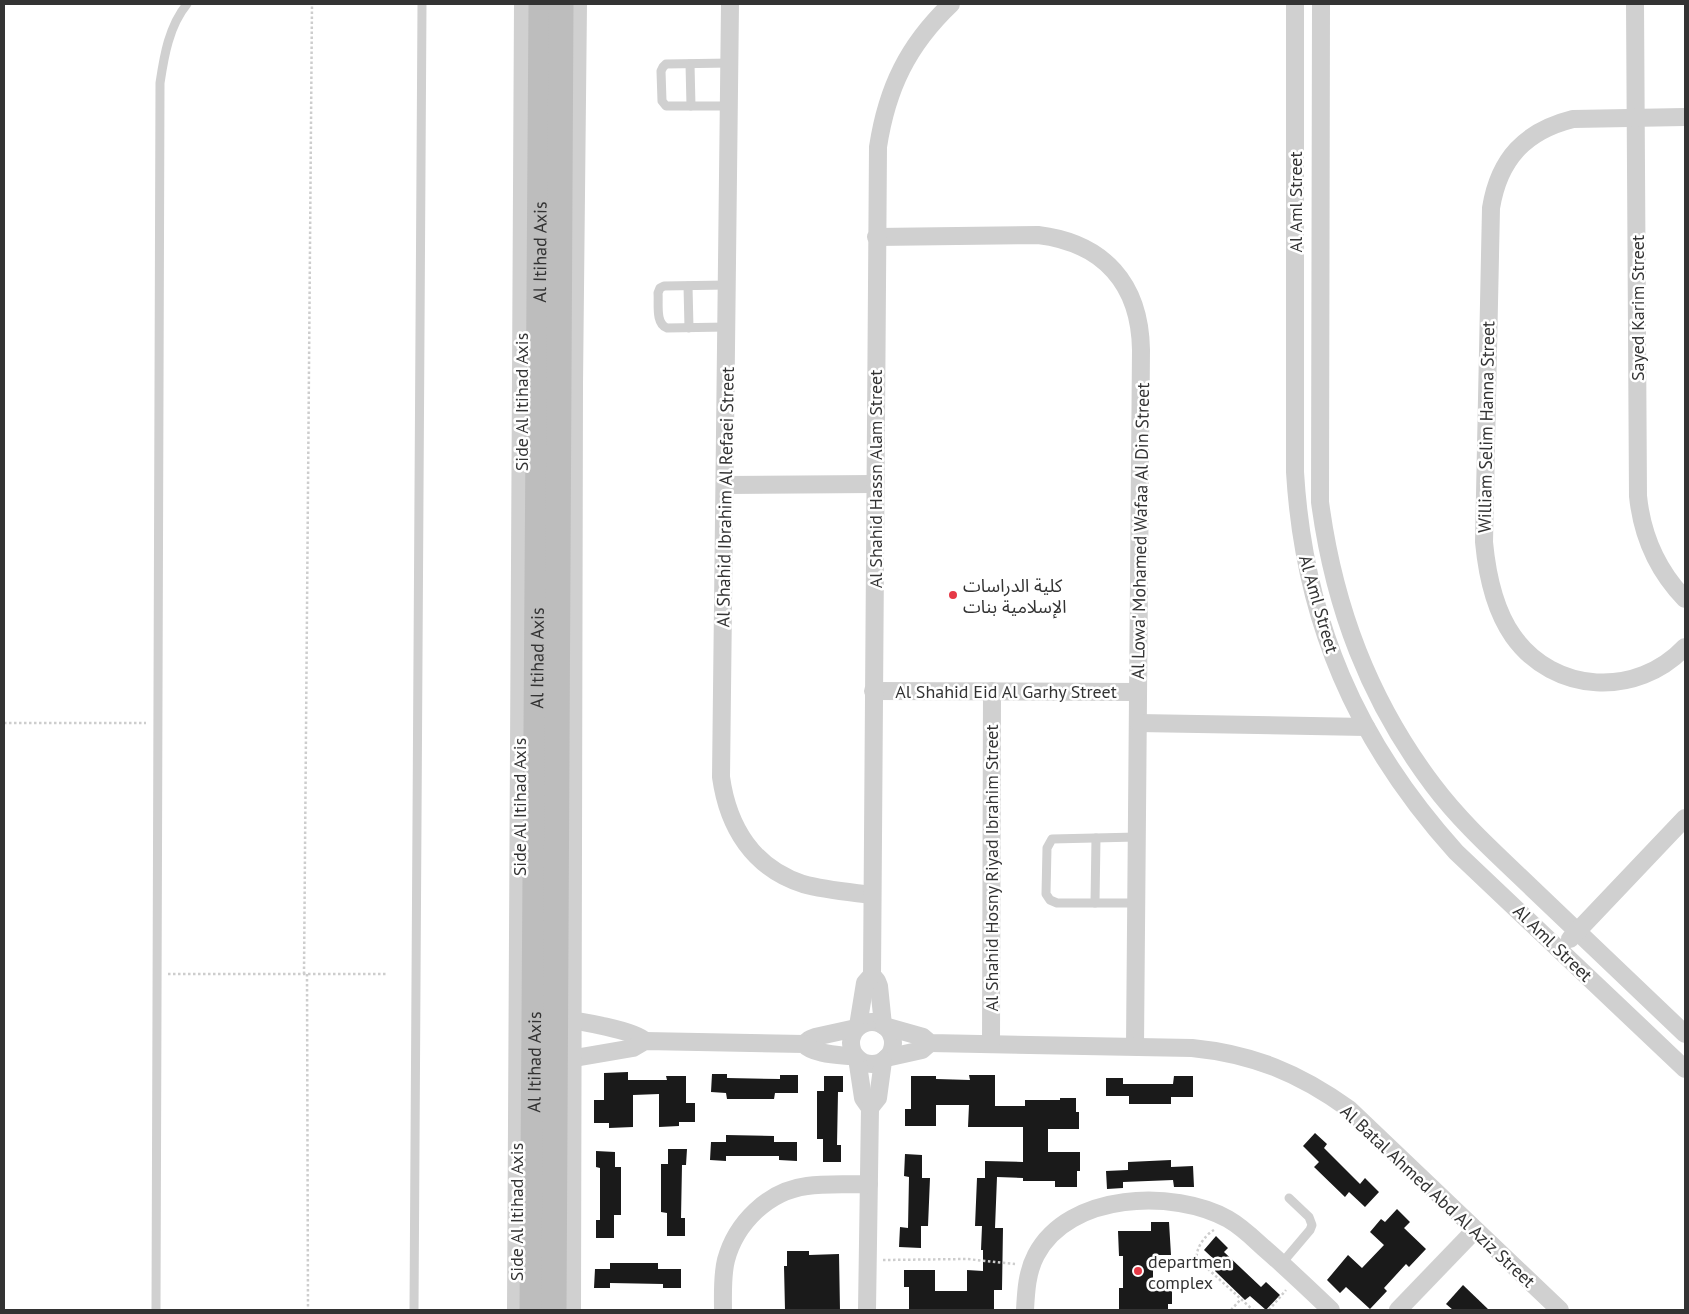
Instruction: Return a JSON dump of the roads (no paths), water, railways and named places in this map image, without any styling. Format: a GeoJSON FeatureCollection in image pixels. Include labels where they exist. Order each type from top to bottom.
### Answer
{"type":"FeatureCollection","features":[{"type":"Feature","properties":{"kind":"street","name":"Side Al Itihad Axis"},"geometry":{"type":"LineString","coordinates":[[516,1310],[523,4]]}},
{"type":"Feature","properties":{"kind":"street","name":"Al Itihad Axis"},"geometry":{"type":"LineString","coordinates":[[541,4],[555,1020]]}},
{"type":"Feature","properties":{"kind":"street","name":"Al Itihad Axis"},"geometry":{"type":"LineString","coordinates":[[554,1310],[561,4]]}},
{"type":"Feature","properties":{"kind":"street"},"geometry":{"type":"LineString","coordinates":[[572,1310],[554,1060],[574,394],[578,4]]}},
{"type":"Feature","properties":{"kind":"street","name":"Al Shahid Ibrahim Al Refaei Street"},"geometry":{"type":"LineString","coordinates":[[730,4],[722,777],[724,797],[730,817],[739,835],[767,865],[784,876],[810,885],[872,895]]}},
{"type":"Feature","properties":{"kind":"street","name":"Al Shahid Hassn Alam Street"},"geometry":{"type":"LineString","coordinates":[[884,1025],[879,986],[872,975],[878,147],[882,119],[902,66],[917,41],[935,19],[951,4]]}},
{"type":"Feature","properties":{"kind":"street","name":"Al Aml Street"},"geometry":{"type":"LineString","coordinates":[[1295,4],[1295,472],[1297,502],[1305,560],[1320,618],[1340,674],[1366,727],[1398,780],[1456,852],[1685,1069]]}},
{"type":"Feature","properties":{"kind":"street","name":"Al Aml Street"},"geometry":{"type":"LineString","coordinates":[[1321,4],[1320,502],[1324,532],[1337,593],[1349,630],[1370,681],[1395,729],[1420,768],[1449,805],[1475,834],[1685,1034]]}},
{"type":"Feature","properties":{"kind":"street","name":"Sayed Karim Street"},"geometry":{"type":"LineString","coordinates":[[1635,4],[1638,496],[1643,528],[1648,543],[1663,572],[1685,599]]}},
{"type":"Feature","properties":{"kind":"street","name":"William Selim Hanna Street"},"geometry":{"type":"LineString","coordinates":[[1685,117],[1635,116],[1573,119],[1557,123],[1542,129],[1517,149],[1507,162],[1494,192],[1491,208],[1484,542],[1490,582],[1503,620],[1512,636],[1524,650],[1538,662],[1554,671],[1571,678],[1589,682],[1626,681],[1660,668],[1675,658],[1685,646]]}},
{"type":"Feature","properties":{"kind":"street","name":"Al Lowa' Mohamed Wafaa Al Din Street"},"geometry":{"type":"LineString","coordinates":[[876,238],[1038,234],[1072,242],[1102,259],[1114,271],[1124,284],[1138,316],[1141,333],[1135,1046]]}},
{"type":"Feature","properties":{"kind":"street"},"geometry":{"type":"LineString","coordinates":[[725,485],[875,484]]}},
{"type":"Feature","properties":{"kind":"street","name":"Al Shahid Eid Al Garhy Street"},"geometry":{"type":"LineString","coordinates":[[873,690],[1138,692]]}},
{"type":"Feature","properties":{"kind":"street","name":"Al Shahid Hosny Riyad Ibrahim Street"},"geometry":{"type":"LineString","coordinates":[[991,1044],[992,691]]}},
{"type":"Feature","properties":{"kind":"street"},"geometry":{"type":"LineString","coordinates":[[1138,723],[1366,727]]}},
{"type":"Feature","properties":{"kind":"street"},"geometry":{"type":"LineString","coordinates":[[1560,950],[1685,818]]}},
{"type":"Feature","properties":{"kind":"street","name":"Al Shahid Hassn Alam Street"},"geometry":{"type":"LineString","coordinates":[[857,1027],[864,985],[872,975]]}},
{"type":"Feature","properties":{"kind":"street"},"geometry":{"type":"LineString","coordinates":[[555,1020],[635,1034],[645,1041]]}},
{"type":"Feature","properties":{"kind":"street"},"geometry":{"type":"LineString","coordinates":[[554,1060],[634,1048],[645,1041],[804,1044],[815,1037],[857,1027],[873,1021],[884,1025],[889,1030],[893,1042],[892,1048],[884,1059],[878,1063],[867,1064],[857,1058],[814,1052],[804,1044]]}},
{"type":"Feature","properties":{"kind":"street","name":"Al Batal Ahmed Abd Al Aziz Street"},"geometry":{"type":"LineString","coordinates":[[884,1025],[922,1037],[930,1043],[1192,1048],[1220,1050],[1275,1066],[1326,1092],[1349,1109],[1560,1310]]}},
{"type":"Feature","properties":{"kind":"street"},"geometry":{"type":"LineString","coordinates":[[857,1027],[850,1042],[857,1058],[863,1098],[870,1108],[868,1310]]}},
{"type":"Feature","properties":{"kind":"street","name":"Al Batal Ahmed Abd Al Aziz Street"},"geometry":{"type":"LineString","coordinates":[[884,1059],[922,1050],[930,1043]]}},
{"type":"Feature","properties":{"kind":"street"},"geometry":{"type":"LineString","coordinates":[[870,1108],[878,1098],[884,1059]]}},
{"type":"Feature","properties":{"kind":"street","name":"Al Itihad Axis"},"geometry":{"type":"LineString","coordinates":[[532,1310],[554,1060]]}},
{"type":"Feature","properties":{"kind":"street"},"geometry":{"type":"LineString","coordinates":[[723,1310],[726,1262],[737,1234],[755,1211],[770,1199],[788,1191],[807,1186],[869,1184]]}},
{"type":"Feature","properties":{"kind":"street"},"geometry":{"type":"LineString","coordinates":[[1025,1310],[1031,1266],[1036,1254],[1055,1230],[1084,1214],[1115,1204],[1148,1200],[1182,1203],[1216,1213],[1230,1220],[1282,1263],[1331,1310]]}},
{"type":"Feature","properties":{"kind":"street"},"geometry":{"type":"LineString","coordinates":[[1398,1310],[1475,1230]]}},
{"type":"Feature","properties":{"kind":"lane"},"geometry":{"type":"LineString","coordinates":[[156,1310],[160,83],[166,45],[187,4]]}},
{"type":"Feature","properties":{"kind":"lane"},"geometry":{"type":"LineString","coordinates":[[414,1310],[422,4]]}},
{"type":"Feature","properties":{"kind":"lane"},"geometry":{"type":"LineString","coordinates":[[729,106],[666,106],[662,103],[660,71],[666,64],[730,63]]}},
{"type":"Feature","properties":{"kind":"lane"},"geometry":{"type":"LineString","coordinates":[[690,64],[691,106]]}},
{"type":"Feature","properties":{"kind":"lane"},"geometry":{"type":"LineString","coordinates":[[727,285],[664,286],[658,292],[660,324],[667,328],[727,327]]}},
{"type":"Feature","properties":{"kind":"lane"},"geometry":{"type":"LineString","coordinates":[[688,286],[689,328]]}},
{"type":"Feature","properties":{"kind":"lane"},"geometry":{"type":"LineString","coordinates":[[1136,903],[1057,903],[1048,898],[1046,894],[1047,848],[1050,842],[1056,838],[1137,836]]}},
{"type":"Feature","properties":{"kind":"lane"},"geometry":{"type":"LineString","coordinates":[[1095,903],[1096,838]]}},
{"type":"Feature","properties":{"kind":"lane"},"geometry":{"type":"LineString","coordinates":[[1282,1263],[1310,1230],[1312,1224],[1309,1217],[1288,1198]]}},
{"type":"Feature","properties":{"kind":"place","name":"كلية الدراسات الإسلامية بنات"},"geometry":{"type":"Point","coordinates":[953,595]}},
{"type":"Feature","properties":{"kind":"place","name":"departmen complex"},"geometry":{"type":"Point","coordinates":[1138,1271]}}]}
